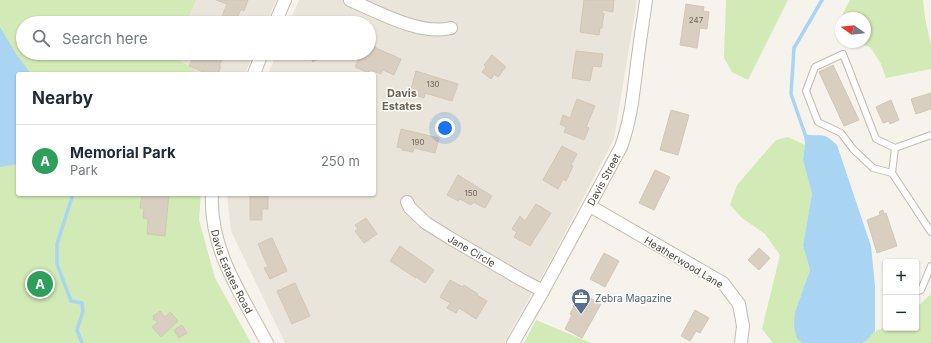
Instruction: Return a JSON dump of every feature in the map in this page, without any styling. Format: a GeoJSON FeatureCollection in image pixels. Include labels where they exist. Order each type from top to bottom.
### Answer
{"type":"FeatureCollection","features":[{"type":"Feature","properties":{"kind":"street"},"geometry":{"type":"LineString","coordinates":[[278,16],[285,0]]}},
{"type":"Feature","properties":{"kind":"street"},"geometry":{"type":"LineString","coordinates":[[350,0],[412,26],[437,31],[451,28]]}},
{"type":"Feature","properties":{"kind":"street","name":"Davis Street"},"geometry":{"type":"LineString","coordinates":[[513,343],[590,206],[614,160],[625,134],[635,90],[646,0]]}},
{"type":"Feature","properties":{"kind":"street"},"geometry":{"type":"LineString","coordinates":[[255,72],[259,60]]}},
{"type":"Feature","properties":{"kind":"street","name":"Davis Estates Road"},"geometry":{"type":"LineString","coordinates":[[212,196],[213,222],[218,246],[223,260],[267,343]]}},
{"type":"Feature","properties":{"kind":"street","name":"Jane Circle"},"geometry":{"type":"LineString","coordinates":[[407,202],[417,216],[432,227],[543,291]]}},
{"type":"Feature","properties":{"kind":"street","name":"Heatherwood Lane"},"geometry":{"type":"LineString","coordinates":[[590,206],[723,283],[739,304],[743,326],[740,343]]}},
{"type":"Feature","properties":{"kind":"lane"},"geometry":{"type":"LineString","coordinates":[[892,173],[873,168],[853,148],[841,133],[818,122],[806,90],[814,67],[843,54],[876,139],[895,148],[931,135]]}},
{"type":"Feature","properties":{"kind":"lane"},"geometry":{"type":"LineString","coordinates":[[895,148],[892,173],[931,232]]}},
{"type":"Feature","properties":{"kind":"lane"},"geometry":{"type":"LineString","coordinates":[[919,291],[921,290],[931,266]]}},
{"type":"Feature","properties":{"kind":"shaded area"},"geometry":{"type":"Polygon","coordinates":[[[186,0],[276,0],[269,16],[179,16],[186,0]]]}},
{"type":"Feature","properties":{"kind":"shaded area"},"geometry":{"type":"Polygon","coordinates":[[[299,0],[637,0],[614,139],[551,260],[504,343],[285,343],[231,231],[227,196],[376,196],[376,72],[269,72],[274,60],[376,60],[376,16],[292,16],[299,0]]]}},
{"type":"Feature","properties":{"kind":"shaded area"},"geometry":{"type":"Polygon","coordinates":[[[160,60],[251,60],[246,72],[155,72],[160,60]]]}},
{"type":"Feature","properties":{"kind":"green space"},"geometry":{"type":"Polygon","coordinates":[[[0,0],[196,0],[189,16],[16,16],[16,60],[178,60],[198,72],[16,72],[16,196],[201,196],[199,220],[215,278],[251,343],[0,343],[0,0]]]}},
{"type":"Feature","properties":{"kind":"green space"},"geometry":{"type":"Polygon","coordinates":[[[726,0],[788,0],[748,80],[732,72],[724,58],[726,0]]]}},
{"type":"Feature","properties":{"kind":"green space"},"geometry":{"type":"Polygon","coordinates":[[[850,0],[923,0],[931,46],[931,69],[886,78],[881,64],[871,48],[871,12],[844,12],[850,0]]]}},
{"type":"Feature","properties":{"kind":"green space"},"geometry":{"type":"Polygon","coordinates":[[[788,137],[805,145],[803,160],[812,194],[803,245],[810,270],[795,312],[797,339],[803,343],[773,343],[762,329],[780,255],[765,234],[742,218],[730,205],[737,185],[776,140],[788,137]]]}},
{"type":"Feature","properties":{"kind":"green space"},"geometry":{"type":"Polygon","coordinates":[[[931,294],[931,343],[863,343],[873,333],[883,328],[883,331],[919,331],[919,305],[931,294]]]}},
{"type":"Feature","properties":{"kind":"green space"},"geometry":{"type":"Polygon","coordinates":[[[536,320],[591,343],[524,343],[536,320]]]}},
{"type":"Feature","properties":{"kind":"water"},"geometry":{"type":"Polygon","coordinates":[[[0,27],[16,54],[16,60],[20,60],[30,72],[16,72],[16,164],[0,167],[0,27]]]}},
{"type":"Feature","properties":{"kind":"water"},"geometry":{"type":"Polygon","coordinates":[[[804,134],[824,136],[832,140],[837,145],[871,246],[875,286],[875,331],[863,343],[803,343],[797,339],[794,326],[795,312],[810,270],[803,245],[812,194],[803,160],[805,145],[804,134]]]}},
{"type":"Feature","properties":{"kind":"building"},"geometry":{"type":"Polygon","coordinates":[[[216,0],[248,0],[244,11],[241,9],[238,16],[222,16],[227,4],[216,0]]]}},
{"type":"Feature","properties":{"kind":"building"},"geometry":{"type":"Polygon","coordinates":[[[584,0],[614,0],[613,12],[602,10],[602,13],[604,13],[602,28],[600,28],[599,35],[580,32],[584,0]]]}},
{"type":"Feature","properties":{"kind":"building"},"geometry":{"type":"Polygon","coordinates":[[[686,4],[704,7],[703,11],[709,12],[707,29],[700,28],[697,48],[680,45],[686,4]]]}},
{"type":"Feature","properties":{"kind":"building"},"geometry":{"type":"Polygon","coordinates":[[[376,48],[401,59],[394,75],[383,70],[381,74],[370,70],[369,72],[367,72],[355,67],[358,60],[376,60],[376,48]]]}},
{"type":"Feature","properties":{"kind":"building"},"geometry":{"type":"Polygon","coordinates":[[[576,51],[603,54],[601,67],[593,66],[590,81],[572,78],[576,51]]]}},
{"type":"Feature","properties":{"kind":"building"},"geometry":{"type":"Polygon","coordinates":[[[492,55],[506,67],[498,77],[494,74],[491,79],[482,72],[486,67],[484,65],[492,55]]]}},
{"type":"Feature","properties":{"kind":"building"},"geometry":{"type":"Polygon","coordinates":[[[192,60],[222,60],[219,72],[203,72],[189,66],[192,60]]]}},
{"type":"Feature","properties":{"kind":"building"},"geometry":{"type":"Polygon","coordinates":[[[833,65],[859,120],[844,126],[819,72],[833,65]]]}},
{"type":"Feature","properties":{"kind":"building"},"geometry":{"type":"Polygon","coordinates":[[[416,71],[458,84],[452,101],[425,93],[424,98],[415,95],[417,91],[411,89],[416,71]]]}},
{"type":"Feature","properties":{"kind":"building"},"geometry":{"type":"Polygon","coordinates":[[[931,93],[931,109],[916,114],[911,99],[931,93]]]}},
{"type":"Feature","properties":{"kind":"building"},"geometry":{"type":"Polygon","coordinates":[[[577,99],[595,106],[586,127],[589,128],[584,140],[564,132],[566,127],[560,124],[563,115],[570,118],[577,99]]]}},
{"type":"Feature","properties":{"kind":"building"},"geometry":{"type":"Polygon","coordinates":[[[891,100],[899,120],[890,124],[889,121],[883,123],[876,107],[891,100]]]}},
{"type":"Feature","properties":{"kind":"building"},"geometry":{"type":"Polygon","coordinates":[[[671,110],[689,115],[678,155],[660,150],[671,110]]]}},
{"type":"Feature","properties":{"kind":"building"},"geometry":{"type":"Polygon","coordinates":[[[401,129],[439,138],[435,153],[414,148],[413,152],[402,150],[402,148],[397,147],[401,129]]]}},
{"type":"Feature","properties":{"kind":"building"},"geometry":{"type":"Polygon","coordinates":[[[562,146],[577,154],[571,165],[573,166],[566,181],[563,179],[558,189],[543,180],[562,146]]]}},
{"type":"Feature","properties":{"kind":"building"},"geometry":{"type":"Polygon","coordinates":[[[655,170],[670,177],[654,210],[639,203],[655,170]]]}},
{"type":"Feature","properties":{"kind":"building"},"geometry":{"type":"Polygon","coordinates":[[[458,175],[492,196],[485,208],[473,202],[471,205],[460,199],[458,201],[447,195],[458,175]]]}},
{"type":"Feature","properties":{"kind":"building"},"geometry":{"type":"Polygon","coordinates":[[[142,196],[169,196],[165,236],[147,234],[148,219],[143,218],[144,208],[140,208],[142,196]]]}},
{"type":"Feature","properties":{"kind":"building"},"geometry":{"type":"Polygon","coordinates":[[[250,196],[268,196],[268,209],[262,209],[262,220],[250,220],[250,196]]]}},
{"type":"Feature","properties":{"kind":"building"},"geometry":{"type":"Polygon","coordinates":[[[536,204],[551,213],[530,246],[514,237],[517,232],[512,229],[520,216],[525,221],[536,204]]]}},
{"type":"Feature","properties":{"kind":"building"},"geometry":{"type":"Polygon","coordinates":[[[883,210],[884,214],[886,213],[897,246],[877,253],[867,220],[880,215],[879,212],[883,210]]]}},
{"type":"Feature","properties":{"kind":"building"},"geometry":{"type":"Polygon","coordinates":[[[366,218],[377,234],[364,243],[355,231],[358,229],[355,225],[366,218]]]}},
{"type":"Feature","properties":{"kind":"building"},"geometry":{"type":"Polygon","coordinates":[[[271,238],[287,271],[270,279],[264,268],[268,267],[258,244],[271,238]]]}},
{"type":"Feature","properties":{"kind":"building"},"geometry":{"type":"Polygon","coordinates":[[[400,246],[434,270],[425,283],[390,261],[400,246]]]}},
{"type":"Feature","properties":{"kind":"building"},"geometry":{"type":"Polygon","coordinates":[[[759,248],[770,258],[759,270],[748,260],[759,248]]]}},
{"type":"Feature","properties":{"kind":"building"},"geometry":{"type":"Polygon","coordinates":[[[604,253],[619,261],[605,287],[590,279],[604,253]]]}},
{"type":"Feature","properties":{"kind":"building"},"geometry":{"type":"Polygon","coordinates":[[[450,280],[463,287],[464,285],[487,301],[476,319],[459,308],[456,313],[447,308],[450,303],[440,297],[450,280]]]}},
{"type":"Feature","properties":{"kind":"building"},"geometry":{"type":"Polygon","coordinates":[[[295,283],[310,316],[292,324],[277,291],[295,283]]]}},
{"type":"Feature","properties":{"kind":"building"},"geometry":{"type":"Polygon","coordinates":[[[583,294],[601,304],[582,338],[565,329],[577,300],[579,302],[583,294]]]}},
{"type":"Feature","properties":{"kind":"building"},"geometry":{"type":"Polygon","coordinates":[[[695,310],[709,318],[700,333],[696,331],[690,341],[681,336],[695,310]]]}},
{"type":"Feature","properties":{"kind":"building"},"geometry":{"type":"Polygon","coordinates":[[[160,311],[165,317],[170,312],[178,321],[161,337],[152,327],[158,322],[153,319],[153,316],[160,311]]]}},
{"type":"Feature","properties":{"kind":"building"},"geometry":{"type":"Polygon","coordinates":[[[182,325],[187,333],[179,338],[174,330],[182,325]]]}},
{"type":"Feature","properties":{"kind":"waterway"},"geometry":{"type":"LineString","coordinates":[[806,137],[791,94],[794,48],[822,0]]}},
{"type":"Feature","properties":{"kind":"waterway"},"geometry":{"type":"LineString","coordinates":[[72,196],[57,244],[57,264],[71,301],[82,303],[83,311],[77,330],[82,343]]}},
{"type":"Feature","properties":{"kind":"place","name":"Memorial Park"},"geometry":{"type":"Point","coordinates":[40,284]}},
{"type":"Feature","properties":{"kind":"place","name":"Zebra Magazine"},"geometry":{"type":"Point","coordinates":[581,315]}},
{"type":"Feature","properties":{"kind":"district","name":"Davis Estates"},"geometry":{"type":"Point","coordinates":[402,99]}}]}
